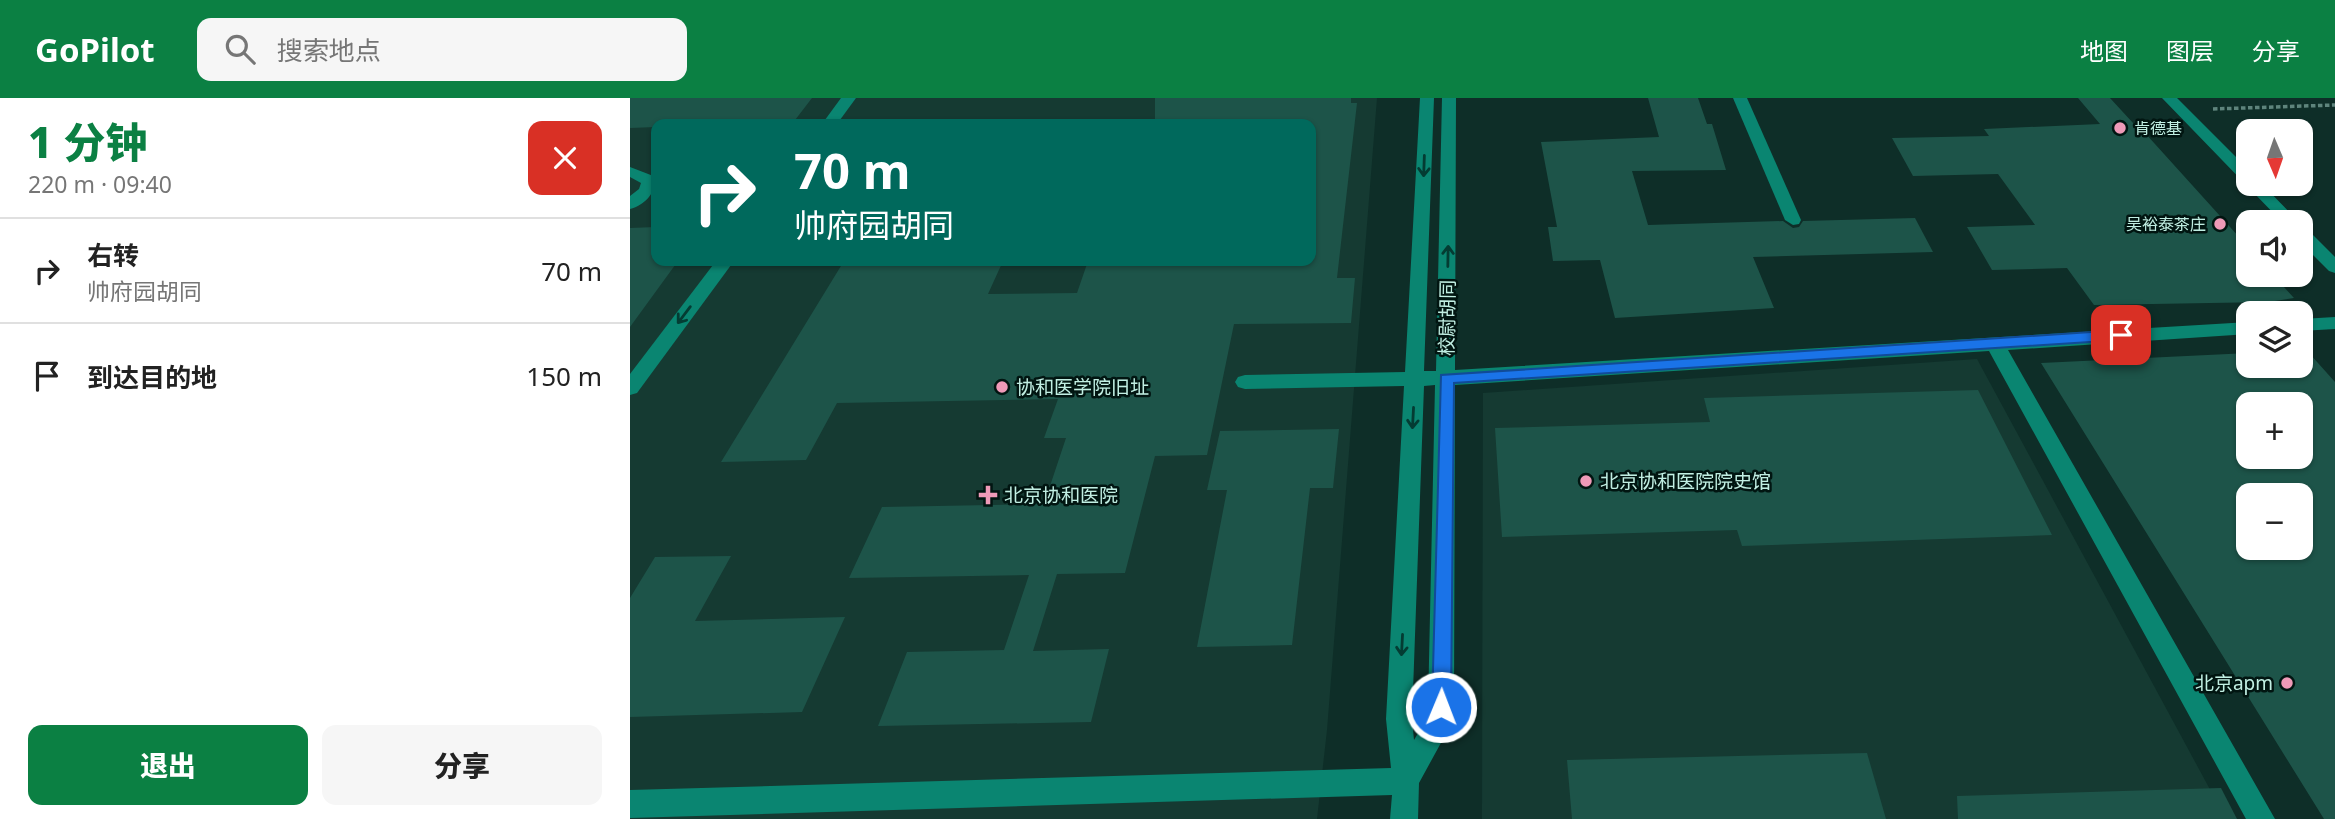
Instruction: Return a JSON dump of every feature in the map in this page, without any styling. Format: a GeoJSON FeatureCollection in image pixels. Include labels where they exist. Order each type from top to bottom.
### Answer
{"type":"FeatureCollection","features":[{"type":"Feature","properties":{"kind":"street"},"geometry":{"type":"LineString","coordinates":[[833,119],[849,98]]}},
{"type":"Feature","properties":{"kind":"street","name":"校尉胡同"},"geometry":{"type":"LineString","coordinates":[[1404,819],[1406,781],[1399,719],[1427,98]]}},
{"type":"Feature","properties":{"kind":"street","name":"校尉胡同"},"geometry":{"type":"LineString","coordinates":[[1406,781],[1439,721],[1441,707],[1449,98]]}},
{"type":"Feature","properties":{"kind":"street"},"geometry":{"type":"LineString","coordinates":[[1740,98],[1793,220]]}},
{"type":"Feature","properties":{"kind":"street"},"geometry":{"type":"LineString","coordinates":[[2169,98],[2236,166]]}},
{"type":"Feature","properties":{"kind":"street"},"geometry":{"type":"LineString","coordinates":[[630,172],[649,178],[651,187]]}},
{"type":"Feature","properties":{"kind":"street"},"geometry":{"type":"LineString","coordinates":[[630,204],[651,192]]}},
{"type":"Feature","properties":{"kind":"street"},"geometry":{"type":"LineString","coordinates":[[2265,196],[2279,210]]}},
{"type":"Feature","properties":{"kind":"street"},"geometry":{"type":"LineString","coordinates":[[2313,245],[2335,267]]}},
{"type":"Feature","properties":{"kind":"street"},"geometry":{"type":"LineString","coordinates":[[630,388],[721,266]]}},
{"type":"Feature","properties":{"kind":"street"},"geometry":{"type":"LineString","coordinates":[[2313,324],[2335,323]]}},
{"type":"Feature","properties":{"kind":"street"},"geometry":{"type":"LineString","coordinates":[[1245,382],[1414,380],[2236,329]]}},
{"type":"Feature","properties":{"kind":"street"},"geometry":{"type":"LineString","coordinates":[[1994,342],[2261,819]]}},
{"type":"Feature","properties":{"kind":"street"},"geometry":{"type":"LineString","coordinates":[[630,804],[1406,781]]}},
{"type":"Feature","properties":{"kind":"path"},"geometry":{"type":"LineString","coordinates":[[2180,110],[2335,105]]}},
{"type":"Feature","properties":{"kind":"shaded area","name":"北京协和医院"},"geometry":{"type":"Polygon","coordinates":[[[630,98],[1377,98],[1327,730],[1317,819],[630,819],[630,98]]]}},
{"type":"Feature","properties":{"kind":"shaded area"},"geometry":{"type":"Polygon","coordinates":[[[1977,359],[2226,819],[1482,819],[1483,393],[1977,359]]]}},
{"type":"Feature","properties":{"kind":"building"},"geometry":{"type":"Polygon","coordinates":[[[630,98],[812,98],[796,119],[651,119],[651,127],[630,128],[630,98]]]}},
{"type":"Feature","properties":{"kind":"building"},"geometry":{"type":"Polygon","coordinates":[[[1155,98],[1351,98],[1351,103],[1357,103],[1337,278],[1355,278],[1351,323],[1234,324],[1207,455],[1155,456],[1125,573],[1057,574],[1033,651],[1109,649],[1091,722],[878,726],[907,652],[1004,650],[1029,575],[849,578],[882,507],[1044,504],[1066,438],[1044,438],[1058,399],[837,403],[806,460],[721,462],[841,266],[1001,266],[988,294],[1077,293],[1086,266],[1316,266],[1316,119],[1155,119],[1155,98]]]}},
{"type":"Feature","properties":{"kind":"building"},"geometry":{"type":"Polygon","coordinates":[[[1648,98],[1698,98],[1707,124],[1712,124],[1726,170],[1632,171],[1648,225],[1783,221],[1793,228],[1799,227],[1803,221],[1915,218],[1933,252],[1753,257],[1774,308],[1615,318],[1600,260],[1553,261],[1548,227],[1557,227],[1541,142],[1659,137],[1648,98]]]}},
{"type":"Feature","properties":{"kind":"building"},"geometry":{"type":"Polygon","coordinates":[[[2078,98],[2110,98],[2236,234],[2236,287],[2284,287],[2294,298],[2236,303],[2094,305],[2067,268],[1992,270],[1967,227],[2035,225],[1998,174],[1913,176],[1892,138],[1989,136],[1984,129],[2100,124],[2078,98]]]}},
{"type":"Feature","properties":{"kind":"building"},"geometry":{"type":"Polygon","coordinates":[[[651,227],[651,266],[674,266],[630,327],[630,228],[651,227]]]}},
{"type":"Feature","properties":{"kind":"building","name":"北京apm"},"geometry":{"type":"Polygon","coordinates":[[[2236,354],[2236,378],[2313,378],[2313,357],[2335,382],[2335,819],[2324,819],[2041,363],[2236,354]]]}},
{"type":"Feature","properties":{"kind":"building"},"geometry":{"type":"Polygon","coordinates":[[[1978,390],[2052,535],[1742,546],[1737,530],[1502,537],[1495,428],[1710,422],[1704,398],[1978,390]]]}},
{"type":"Feature","properties":{"kind":"building"},"geometry":{"type":"Polygon","coordinates":[[[1339,429],[1333,488],[1310,488],[1292,645],[1197,647],[1227,490],[1207,490],[1220,431],[1339,429]]]}},
{"type":"Feature","properties":{"kind":"building"},"geometry":{"type":"Polygon","coordinates":[[[731,556],[695,621],[845,617],[802,712],[630,717],[630,598],[655,557],[731,556]]]}},
{"type":"Feature","properties":{"kind":"building"},"geometry":{"type":"Polygon","coordinates":[[[1867,753],[1886,819],[1572,819],[1567,760],[1867,753]]]}},
{"type":"Feature","properties":{"kind":"building"},"geometry":{"type":"Polygon","coordinates":[[[2221,788],[2237,819],[1958,819],[1957,796],[2221,788]]]}},
{"type":"Feature","properties":{"kind":"place","name":"肯德基"},"geometry":{"type":"Point","coordinates":[2120,128]}},
{"type":"Feature","properties":{"kind":"place","name":"吴裕泰茶庄"},"geometry":{"type":"Point","coordinates":[2220,224]}},
{"type":"Feature","properties":{"kind":"place","name":"协和医学院旧址"},"geometry":{"type":"Point","coordinates":[1002,387]}},
{"type":"Feature","properties":{"kind":"place","name":"北京协和医院院史馆"},"geometry":{"type":"Point","coordinates":[1586,481]}},
{"type":"Feature","properties":{"kind":"place","name":"北京协和医院"},"geometry":{"type":"Point","coordinates":[988,495]}},
{"type":"Feature","properties":{"kind":"place","name":"北京apm"},"geometry":{"type":"Point","coordinates":[2287,683]}},
{"type":"Feature","properties":{"kind":"route"},"geometry":{"type":"LineString","coordinates":[[1441,707],[1446,378],[2121,335]]}}]}
